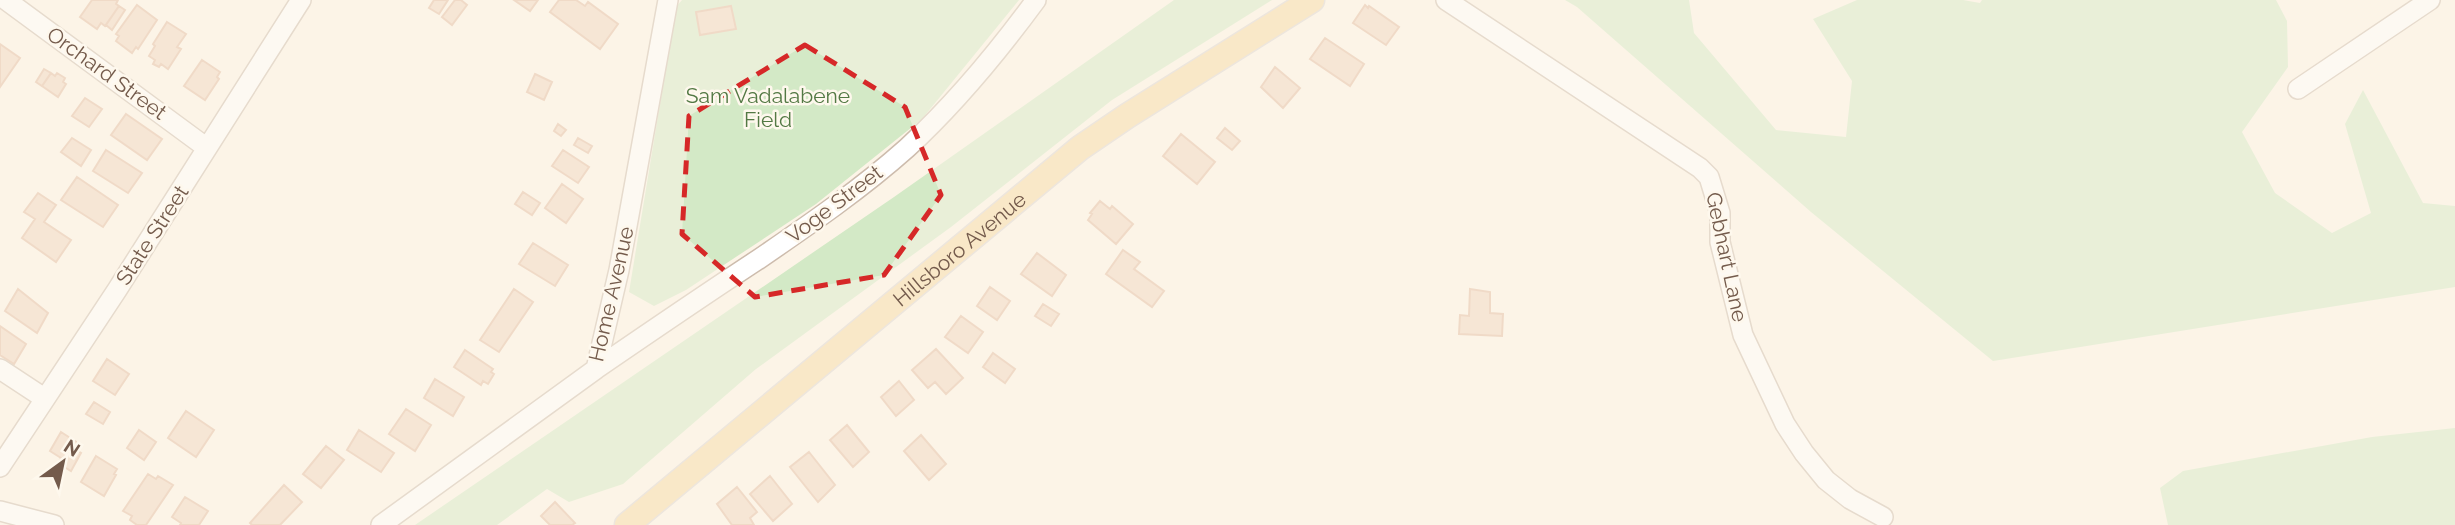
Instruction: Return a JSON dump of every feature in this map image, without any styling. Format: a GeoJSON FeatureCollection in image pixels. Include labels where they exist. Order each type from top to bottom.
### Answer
{"type":"FeatureCollection","features":[{"type":"Feature","properties":{"kind":"main road","name":"Hillsboro Avenue"},"geometry":{"type":"LineString","coordinates":[[627,525],[1080,148],[1312,0]]}},
{"type":"Feature","properties":{"kind":"street","name":"Orchard Street"},"geometry":{"type":"LineString","coordinates":[[6,0],[208,148]]}},
{"type":"Feature","properties":{"kind":"street","name":"State Street"},"geometry":{"type":"LineString","coordinates":[[0,467],[208,148],[300,0]]}},
{"type":"Feature","properties":{"kind":"street","name":"Voge Street"},"geometry":{"type":"LineString","coordinates":[[596,369],[813,222],[906,148],[944,112],[981,71],[1036,0]]}},
{"type":"Feature","properties":{"kind":"street","name":"Gebhart Lane"},"geometry":{"type":"LineString","coordinates":[[1446,0],[1700,168],[1709,177],[1720,213],[1720,242],[1743,335],[1785,424],[1826,480],[1850,499],[1884,517]]}},
{"type":"Feature","properties":{"kind":"street"},"geometry":{"type":"LineString","coordinates":[[2298,89],[2430,0]]}},
{"type":"Feature","properties":{"kind":"street","name":"Home Avenue"},"geometry":{"type":"LineString","coordinates":[[381,525],[596,369],[620,270],[667,1]]}},
{"type":"Feature","properties":{"kind":"street"},"geometry":{"type":"LineString","coordinates":[[0,369],[44,398]]}},
{"type":"Feature","properties":{"kind":"street"},"geometry":{"type":"LineString","coordinates":[[0,510],[54,525]]}},
{"type":"Feature","properties":{"kind":"highlighted area"},"geometry":{"type":"Polygon","coordinates":[[[805,45],[905,107],[941,195],[884,275],[755,297],[682,234],[689,116],[805,45]]]}},
{"type":"Feature","properties":{"kind":"green space","name":"Sam Vadalabene Field"},"geometry":{"type":"Polygon","coordinates":[[[682,0],[1019,0],[922,119],[816,204],[686,290],[654,306],[629,292],[676,7],[682,0]]]}},
{"type":"Feature","properties":{"kind":"green space"},"geometry":{"type":"Polygon","coordinates":[[[1174,0],[1272,0],[1112,100],[951,227],[756,369],[623,484],[569,502],[547,489],[497,525],[415,525],[894,197],[1174,0]]]}},
{"type":"Feature","properties":{"kind":"green space"},"geometry":{"type":"Polygon","coordinates":[[[1565,0],[1689,0],[1694,33],[1776,130],[1846,137],[1852,81],[1813,19],[1857,0],[1963,0],[1980,3],[1982,0],[2276,0],[2287,21],[2288,67],[2242,132],[2275,193],[2332,233],[2371,213],[2345,124],[2363,90],[2423,203],[2455,206],[2455,287],[1993,361],[1811,212],[1577,7],[1565,0]]]}},
{"type":"Feature","properties":{"kind":"green space"},"geometry":{"type":"Polygon","coordinates":[[[2455,428],[2455,525],[2168,525],[2160,488],[2183,471],[2372,437],[2455,428]]]}},
{"type":"Feature","properties":{"kind":"building"},"geometry":{"type":"Polygon","coordinates":[[[92,0],[118,0],[116,4],[119,6],[105,26],[101,23],[97,29],[80,17],[92,0]]]}},
{"type":"Feature","properties":{"kind":"building"},"geometry":{"type":"Polygon","coordinates":[[[434,0],[448,0],[439,14],[429,8],[434,0]]]}},
{"type":"Feature","properties":{"kind":"building"},"geometry":{"type":"Polygon","coordinates":[[[455,0],[461,0],[467,5],[452,25],[442,17],[455,0]]]}},
{"type":"Feature","properties":{"kind":"building"},"geometry":{"type":"Polygon","coordinates":[[[514,0],[538,0],[530,11],[514,0]]]}},
{"type":"Feature","properties":{"kind":"building"},"geometry":{"type":"Polygon","coordinates":[[[559,0],[576,0],[585,6],[588,2],[618,24],[600,49],[550,12],[559,0]]]}},
{"type":"Feature","properties":{"kind":"building"},"geometry":{"type":"Polygon","coordinates":[[[137,5],[157,20],[138,49],[136,47],[132,53],[116,41],[119,36],[116,34],[137,5]]]}},
{"type":"Feature","properties":{"kind":"building"},"geometry":{"type":"Polygon","coordinates":[[[1365,5],[1399,27],[1386,45],[1353,23],[1365,5]]]}},
{"type":"Feature","properties":{"kind":"building"},"geometry":{"type":"Polygon","coordinates":[[[119,6],[125,10],[112,30],[106,25],[119,6]]]}},
{"type":"Feature","properties":{"kind":"building"},"geometry":{"type":"Polygon","coordinates":[[[731,6],[736,29],[700,35],[696,12],[731,6]]]}},
{"type":"Feature","properties":{"kind":"building"},"geometry":{"type":"Polygon","coordinates":[[[167,22],[186,34],[177,47],[181,49],[168,69],[161,64],[159,67],[153,64],[155,60],[149,56],[167,22]]]}},
{"type":"Feature","properties":{"kind":"building"},"geometry":{"type":"Polygon","coordinates":[[[1325,38],[1364,64],[1350,86],[1310,59],[1325,38]]]}},
{"type":"Feature","properties":{"kind":"building"},"geometry":{"type":"Polygon","coordinates":[[[0,44],[20,58],[0,87],[0,44]]]}},
{"type":"Feature","properties":{"kind":"building"},"geometry":{"type":"Polygon","coordinates":[[[202,60],[220,72],[217,77],[219,79],[205,100],[184,86],[202,60]]]}},
{"type":"Feature","properties":{"kind":"building"},"geometry":{"type":"Polygon","coordinates":[[[1275,67],[1300,88],[1283,108],[1261,87],[1275,67]]]}},
{"type":"Feature","properties":{"kind":"building"},"geometry":{"type":"Polygon","coordinates":[[[44,69],[51,73],[42,86],[36,82],[44,69]]]}},
{"type":"Feature","properties":{"kind":"building"},"geometry":{"type":"Polygon","coordinates":[[[51,73],[65,78],[63,82],[66,84],[58,97],[42,86],[51,73]]]}},
{"type":"Feature","properties":{"kind":"building"},"geometry":{"type":"Polygon","coordinates":[[[535,74],[552,82],[544,100],[527,92],[535,74]]]}},
{"type":"Feature","properties":{"kind":"building"},"geometry":{"type":"Polygon","coordinates":[[[85,98],[102,109],[89,127],[72,116],[85,98]]]}},
{"type":"Feature","properties":{"kind":"building"},"geometry":{"type":"Polygon","coordinates":[[[126,114],[162,139],[147,160],[111,135],[126,114]]]}},
{"type":"Feature","properties":{"kind":"building"},"geometry":{"type":"Polygon","coordinates":[[[558,124],[566,130],[561,136],[554,131],[558,124]]]}},
{"type":"Feature","properties":{"kind":"building"},"geometry":{"type":"Polygon","coordinates":[[[1225,128],[1240,141],[1232,150],[1217,138],[1225,128]]]}},
{"type":"Feature","properties":{"kind":"building"},"geometry":{"type":"Polygon","coordinates":[[[1181,134],[1215,162],[1197,184],[1163,156],[1181,134]]]}},
{"type":"Feature","properties":{"kind":"building"},"geometry":{"type":"Polygon","coordinates":[[[72,138],[91,150],[81,166],[61,152],[72,138]]]}},
{"type":"Feature","properties":{"kind":"building"},"geometry":{"type":"Polygon","coordinates":[[[578,138],[592,146],[588,153],[574,145],[578,138]]]}},
{"type":"Feature","properties":{"kind":"building"},"geometry":{"type":"Polygon","coordinates":[[[106,150],[142,173],[128,193],[93,171],[106,150]]]}},
{"type":"Feature","properties":{"kind":"building"},"geometry":{"type":"Polygon","coordinates":[[[563,150],[589,167],[578,183],[552,166],[563,150]]]}},
{"type":"Feature","properties":{"kind":"building"},"geometry":{"type":"Polygon","coordinates":[[[77,177],[118,205],[103,227],[61,200],[77,177]]]}},
{"type":"Feature","properties":{"kind":"building"},"geometry":{"type":"Polygon","coordinates":[[[562,184],[583,199],[566,223],[545,208],[562,184]]]}},
{"type":"Feature","properties":{"kind":"building"},"geometry":{"type":"Polygon","coordinates":[[[523,192],[540,203],[532,215],[515,204],[523,192]]]}},
{"type":"Feature","properties":{"kind":"building"},"geometry":{"type":"Polygon","coordinates":[[[38,193],[56,205],[44,222],[71,240],[56,262],[22,238],[35,219],[24,212],[38,193]]]}},
{"type":"Feature","properties":{"kind":"building"},"geometry":{"type":"Polygon","coordinates":[[[1100,201],[1110,209],[1112,206],[1133,224],[1116,244],[1088,220],[1100,201]]]}},
{"type":"Feature","properties":{"kind":"building"},"geometry":{"type":"Polygon","coordinates":[[[533,243],[568,265],[555,286],[519,264],[533,243]]]}},
{"type":"Feature","properties":{"kind":"building"},"geometry":{"type":"Polygon","coordinates":[[[1123,250],[1140,262],[1134,269],[1164,291],[1152,307],[1106,274],[1123,250]]]}},
{"type":"Feature","properties":{"kind":"building"},"geometry":{"type":"Polygon","coordinates":[[[1037,253],[1066,275],[1052,296],[1021,274],[1037,253]]]}},
{"type":"Feature","properties":{"kind":"building"},"geometry":{"type":"Polygon","coordinates":[[[990,287],[1010,301],[997,320],[977,306],[990,287]]]}},
{"type":"Feature","properties":{"kind":"building"},"geometry":{"type":"Polygon","coordinates":[[[18,289],[48,313],[37,333],[5,311],[18,289]]]}},
{"type":"Feature","properties":{"kind":"building"},"geometry":{"type":"Polygon","coordinates":[[[514,289],[533,302],[499,352],[480,340],[514,289]]]}},
{"type":"Feature","properties":{"kind":"building"},"geometry":{"type":"Polygon","coordinates":[[[1470,289],[1490,292],[1490,313],[1503,314],[1502,336],[1459,334],[1460,315],[1469,316],[1470,289]]]}},
{"type":"Feature","properties":{"kind":"building"},"geometry":{"type":"Polygon","coordinates":[[[1043,304],[1059,314],[1051,326],[1035,316],[1043,304]]]}},
{"type":"Feature","properties":{"kind":"building"},"geometry":{"type":"Polygon","coordinates":[[[961,316],[983,332],[968,353],[945,337],[961,316]]]}},
{"type":"Feature","properties":{"kind":"building"},"geometry":{"type":"Polygon","coordinates":[[[0,326],[26,344],[14,364],[0,355],[0,326]]]}},
{"type":"Feature","properties":{"kind":"building"},"geometry":{"type":"Polygon","coordinates":[[[936,349],[963,378],[946,394],[935,382],[928,388],[912,370],[936,349]]]}},
{"type":"Feature","properties":{"kind":"building"},"geometry":{"type":"Polygon","coordinates":[[[465,350],[493,369],[491,372],[494,374],[488,384],[483,381],[481,385],[454,367],[465,350]]]}},
{"type":"Feature","properties":{"kind":"building"},"geometry":{"type":"Polygon","coordinates":[[[993,353],[1015,369],[1005,383],[983,367],[993,353]]]}},
{"type":"Feature","properties":{"kind":"building"},"geometry":{"type":"Polygon","coordinates":[[[107,359],[129,374],[115,395],[93,381],[107,359]]]}},
{"type":"Feature","properties":{"kind":"building"},"geometry":{"type":"Polygon","coordinates":[[[435,379],[464,397],[453,416],[424,398],[435,379]]]}},
{"type":"Feature","properties":{"kind":"building"},"geometry":{"type":"Polygon","coordinates":[[[899,381],[914,400],[896,416],[881,397],[899,381]]]}},
{"type":"Feature","properties":{"kind":"building"},"geometry":{"type":"Polygon","coordinates":[[[94,402],[110,412],[103,424],[86,414],[94,402]]]}},
{"type":"Feature","properties":{"kind":"building"},"geometry":{"type":"Polygon","coordinates":[[[406,409],[431,425],[415,451],[389,434],[406,409]]]}},
{"type":"Feature","properties":{"kind":"building"},"geometry":{"type":"Polygon","coordinates":[[[186,411],[214,430],[196,457],[168,438],[186,411]]]}},
{"type":"Feature","properties":{"kind":"building"},"geometry":{"type":"Polygon","coordinates":[[[847,425],[869,452],[853,467],[830,440],[847,425]]]}},
{"type":"Feature","properties":{"kind":"building"},"geometry":{"type":"Polygon","coordinates":[[[139,430],[156,442],[144,460],[127,448],[139,430]]]}},
{"type":"Feature","properties":{"kind":"building"},"geometry":{"type":"Polygon","coordinates":[[[359,430],[394,453],[381,472],[347,450],[359,430]]]}},
{"type":"Feature","properties":{"kind":"building"},"geometry":{"type":"Polygon","coordinates":[[[61,432],[78,443],[74,449],[81,453],[71,471],[58,463],[61,458],[50,451],[61,432]]]}},
{"type":"Feature","properties":{"kind":"building"},"geometry":{"type":"Polygon","coordinates":[[[921,435],[946,464],[929,480],[904,451],[921,435]]]}},
{"type":"Feature","properties":{"kind":"building"},"geometry":{"type":"Polygon","coordinates":[[[326,446],[344,460],[321,488],[303,474],[326,446]]]}},
{"type":"Feature","properties":{"kind":"building"},"geometry":{"type":"Polygon","coordinates":[[[809,452],[835,485],[818,502],[790,467],[809,452]]]}},
{"type":"Feature","properties":{"kind":"building"},"geometry":{"type":"Polygon","coordinates":[[[96,456],[117,469],[104,496],[81,482],[96,456]]]}},
{"type":"Feature","properties":{"kind":"building"},"geometry":{"type":"Polygon","coordinates":[[[148,474],[156,479],[158,476],[173,485],[146,525],[137,525],[130,520],[132,516],[123,511],[148,474]]]}},
{"type":"Feature","properties":{"kind":"building"},"geometry":{"type":"Polygon","coordinates":[[[770,476],[792,504],[773,521],[750,494],[770,476]]]}},
{"type":"Feature","properties":{"kind":"building"},"geometry":{"type":"Polygon","coordinates":[[[284,485],[302,502],[280,525],[252,525],[250,523],[284,485]]]}},
{"type":"Feature","properties":{"kind":"building"},"geometry":{"type":"Polygon","coordinates":[[[737,487],[757,512],[750,518],[754,525],[732,525],[717,504],[737,487]]]}},
{"type":"Feature","properties":{"kind":"building"},"geometry":{"type":"Polygon","coordinates":[[[185,497],[208,511],[199,525],[180,525],[181,523],[172,517],[185,497]]]}},
{"type":"Feature","properties":{"kind":"building"},"geometry":{"type":"Polygon","coordinates":[[[555,502],[575,523],[550,525],[541,516],[555,502]]]}}]}
